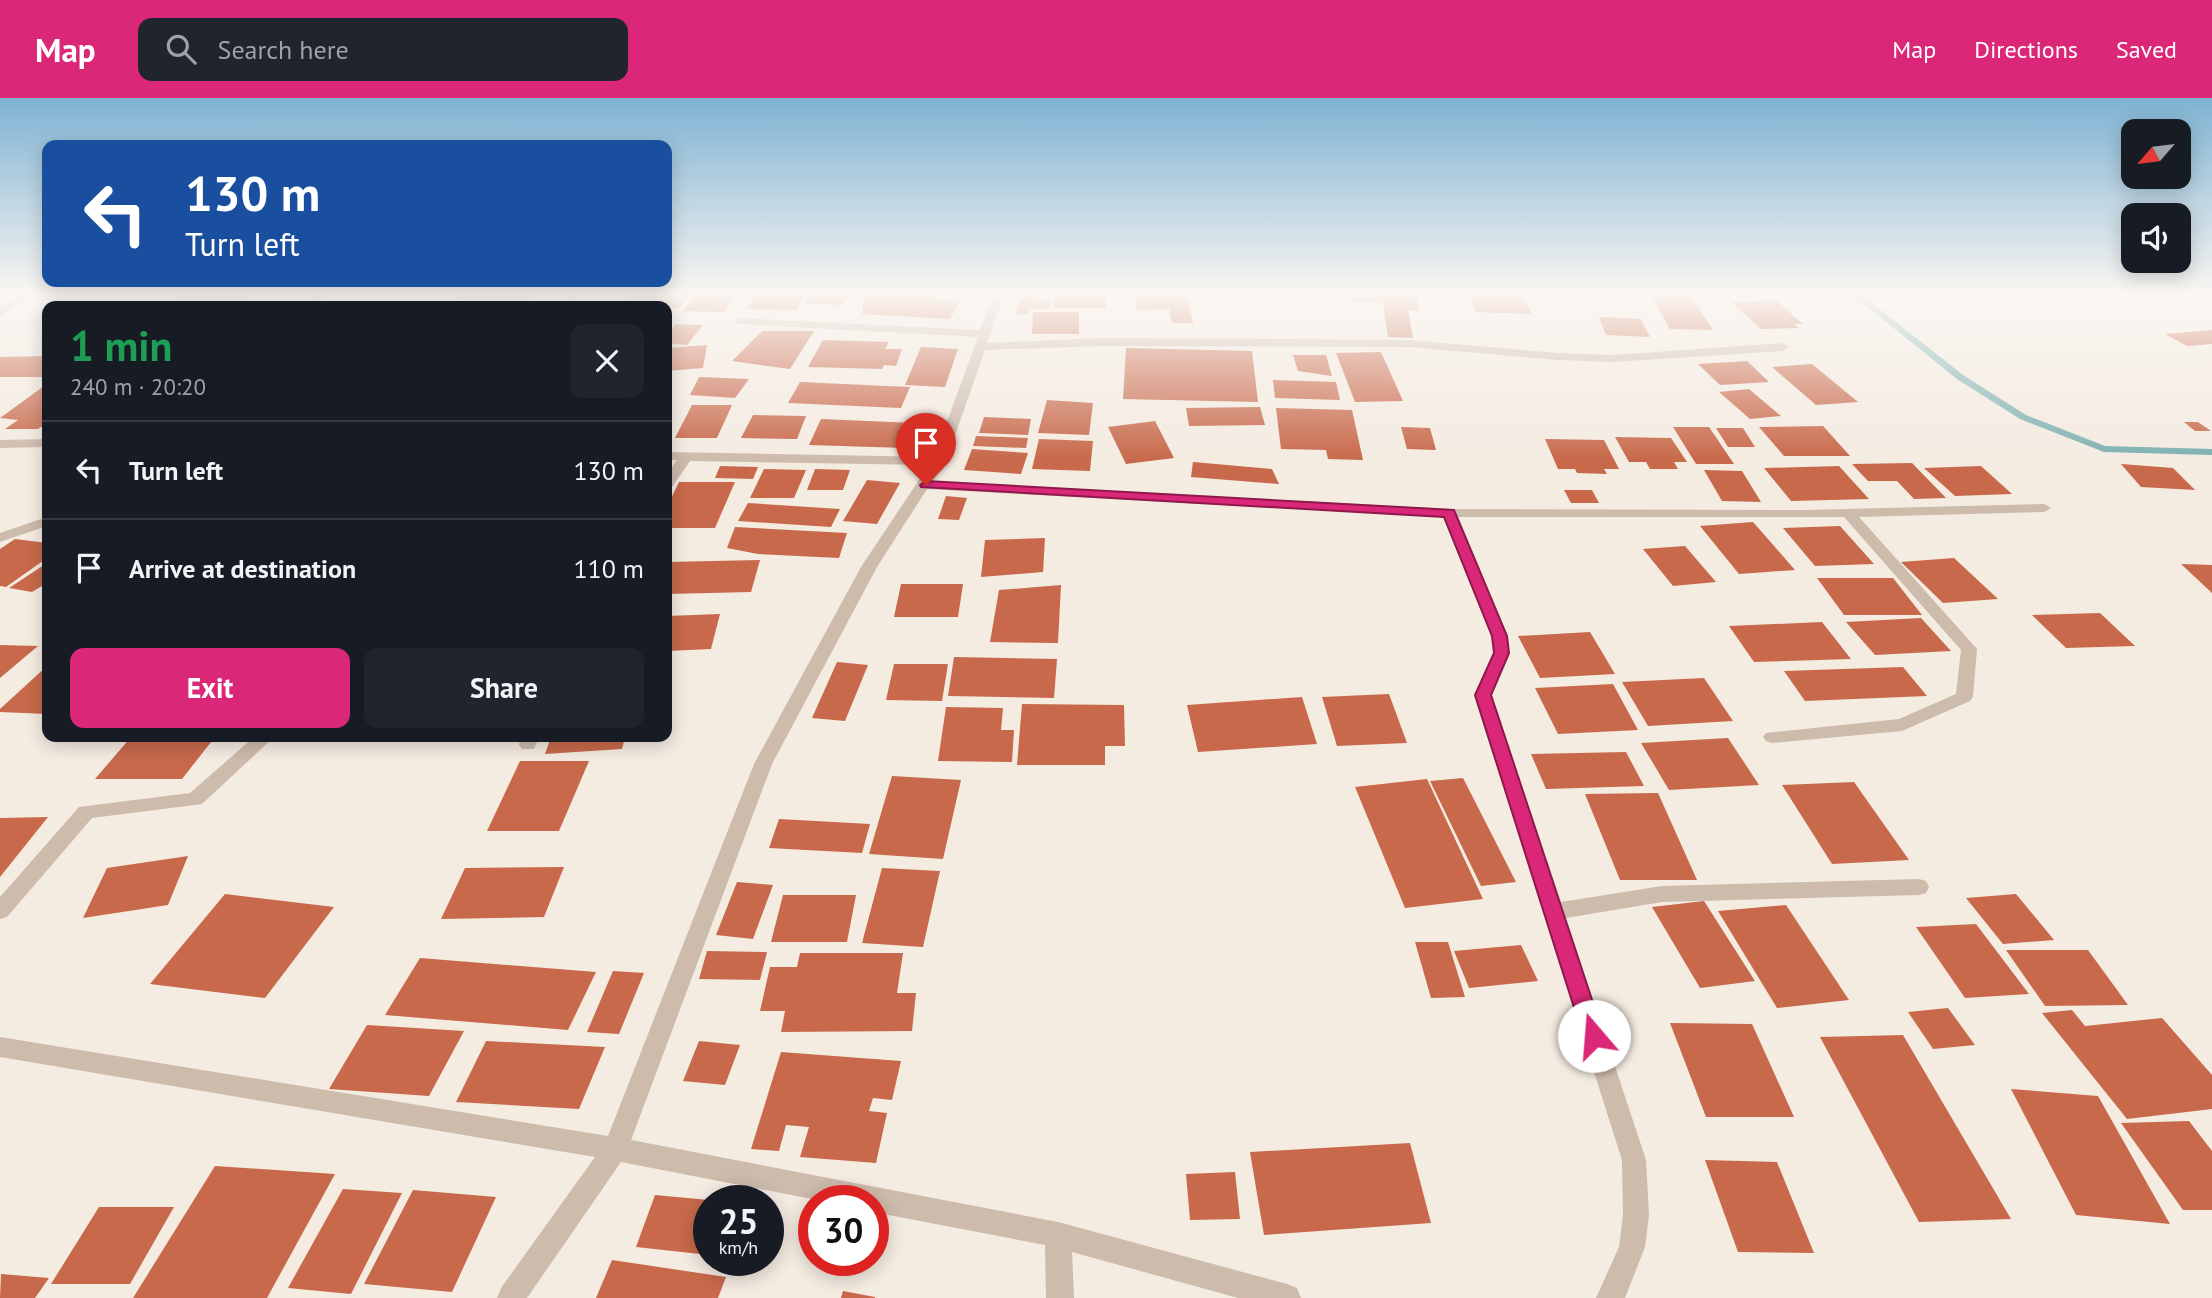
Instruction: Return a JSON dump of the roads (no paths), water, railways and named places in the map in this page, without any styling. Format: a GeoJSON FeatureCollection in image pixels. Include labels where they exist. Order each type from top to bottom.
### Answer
{"type":"FeatureCollection","features":[{"type":"Feature","properties":{"kind":"street"},"geometry":{"type":"LineString","coordinates":[[512,1298],[615,1149],[762,764],[869,567],[926,485],[939,461],[980,348]]}},
{"type":"Feature","properties":{"kind":"street"},"geometry":{"type":"LineString","coordinates":[[1485,348],[1587,358],[1687,355],[1771,348]]}},
{"type":"Feature","properties":{"kind":"street"},"geometry":{"type":"LineString","coordinates":[[0,444],[42,443]]}},
{"type":"Feature","properties":{"kind":"street"},"geometry":{"type":"LineString","coordinates":[[672,456],[939,461]]}},
{"type":"Feature","properties":{"kind":"street"},"geometry":{"type":"LineString","coordinates":[[672,477],[686,457]]}},
{"type":"Feature","properties":{"kind":"street"},"geometry":{"type":"LineString","coordinates":[[926,485],[1449,513],[1847,512],[2044,508]]}},
{"type":"Feature","properties":{"kind":"street"},"geometry":{"type":"LineString","coordinates":[[1772,737],[1902,725],[1964,696],[1969,649],[1847,512]]}},
{"type":"Feature","properties":{"kind":"street"},"geometry":{"type":"LineString","coordinates":[[1449,513],[1499,636],[1502,653],[1483,695],[1634,1160],[1636,1238],[1622,1279],[1609,1298]]}},
{"type":"Feature","properties":{"kind":"street"},"geometry":{"type":"LineString","coordinates":[[0,538],[42,523]]}},
{"type":"Feature","properties":{"kind":"street"},"geometry":{"type":"LineString","coordinates":[[0,911],[86,812],[195,799],[259,742]]}},
{"type":"Feature","properties":{"kind":"street"},"geometry":{"type":"LineString","coordinates":[[1553,912],[1662,894],[1919,887]]}},
{"type":"Feature","properties":{"kind":"street"},"geometry":{"type":"LineString","coordinates":[[0,1047],[615,1149],[1058,1236],[1287,1298]]}},
{"type":"Feature","properties":{"kind":"street"},"geometry":{"type":"LineString","coordinates":[[1058,1236],[1060,1298]]}},
{"type":"Feature","properties":{"kind":"waterway"},"geometry":{"type":"LineString","coordinates":[[1923,348],[1960,377],[2023,417],[2104,449],[2212,452]]}}]}
